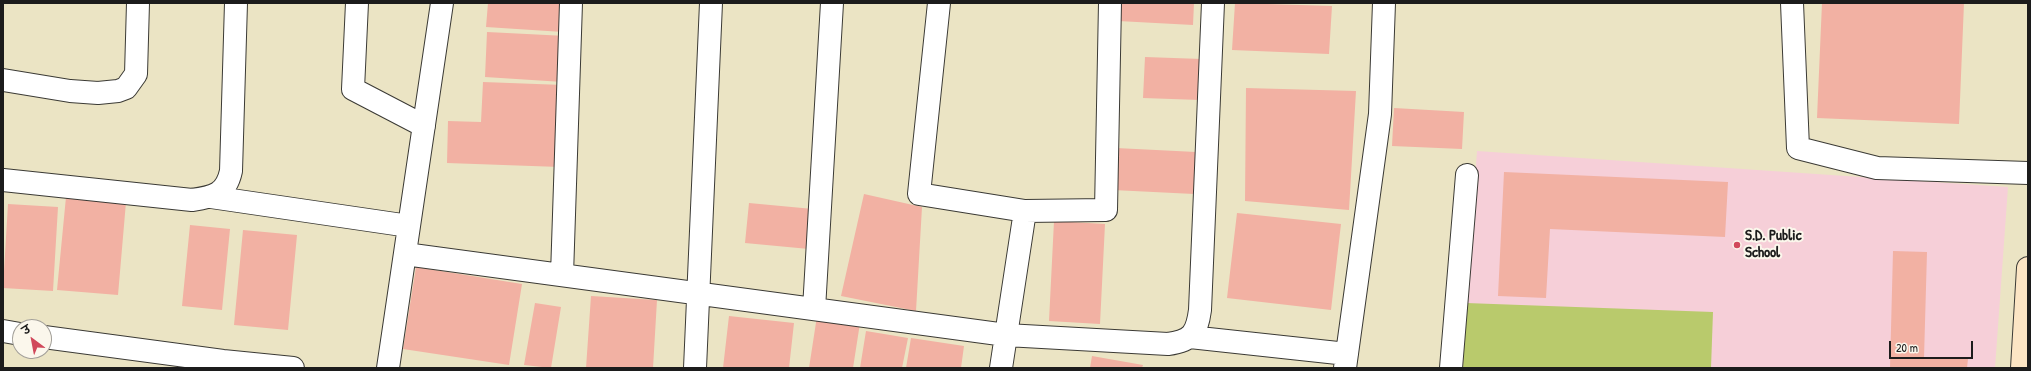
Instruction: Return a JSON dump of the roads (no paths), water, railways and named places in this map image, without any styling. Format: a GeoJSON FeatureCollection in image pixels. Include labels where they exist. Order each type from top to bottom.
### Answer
{"type":"FeatureCollection","features":[{"type":"Feature","properties":{"kind":"main road"},"geometry":{"type":"LineString","coordinates":[[2022,368],[2028,268]]}},
{"type":"Feature","properties":{"kind":"street"},"geometry":{"type":"LineString","coordinates":[[3,80],[70,91],[98,93],[118,91],[126,88],[136,74],[138,3]]}},
{"type":"Feature","properties":{"kind":"street"},"geometry":{"type":"LineString","coordinates":[[211,197],[228,184],[231,171],[236,3]]}},
{"type":"Feature","properties":{"kind":"street"},"geometry":{"type":"LineString","coordinates":[[357,3],[353,89],[424,126]]}},
{"type":"Feature","properties":{"kind":"street"},"geometry":{"type":"LineString","coordinates":[[388,368],[442,3]]}},
{"type":"Feature","properties":{"kind":"street"},"geometry":{"type":"LineString","coordinates":[[562,274],[571,3]]}},
{"type":"Feature","properties":{"kind":"street"},"geometry":{"type":"LineString","coordinates":[[695,368],[710,3]]}},
{"type":"Feature","properties":{"kind":"street"},"geometry":{"type":"LineString","coordinates":[[814,309],[832,3]]}},
{"type":"Feature","properties":{"kind":"street"},"geometry":{"type":"LineString","coordinates":[[939,3],[919,194],[1025,211],[1106,210],[1110,3]]}},
{"type":"Feature","properties":{"kind":"street"},"geometry":{"type":"LineString","coordinates":[[1190,338],[1198,326],[1200,310],[1213,3]]}},
{"type":"Feature","properties":{"kind":"street"},"geometry":{"type":"LineString","coordinates":[[405,254],[698,292],[1006,335],[1168,344],[1190,338],[1346,361],[1380,114],[1384,3]]}},
{"type":"Feature","properties":{"kind":"street"},"geometry":{"type":"LineString","coordinates":[[1792,3],[1798,148],[1877,168],[2028,173]]}},
{"type":"Feature","properties":{"kind":"street"},"geometry":{"type":"LineString","coordinates":[[1451,368],[1467,175]]}},
{"type":"Feature","properties":{"kind":"street"},"geometry":{"type":"LineString","coordinates":[[3,180],[192,200],[211,197],[409,226]]}},
{"type":"Feature","properties":{"kind":"street"},"geometry":{"type":"LineString","coordinates":[[1001,368],[1025,211]]}},
{"type":"Feature","properties":{"kind":"street"},"geometry":{"type":"LineString","coordinates":[[52,338],[223,361],[293,368]]}},
{"type":"Feature","properties":{"kind":"place","name":"S.D. Public School"},"geometry":{"type":"Point","coordinates":[1737,245]}}]}
